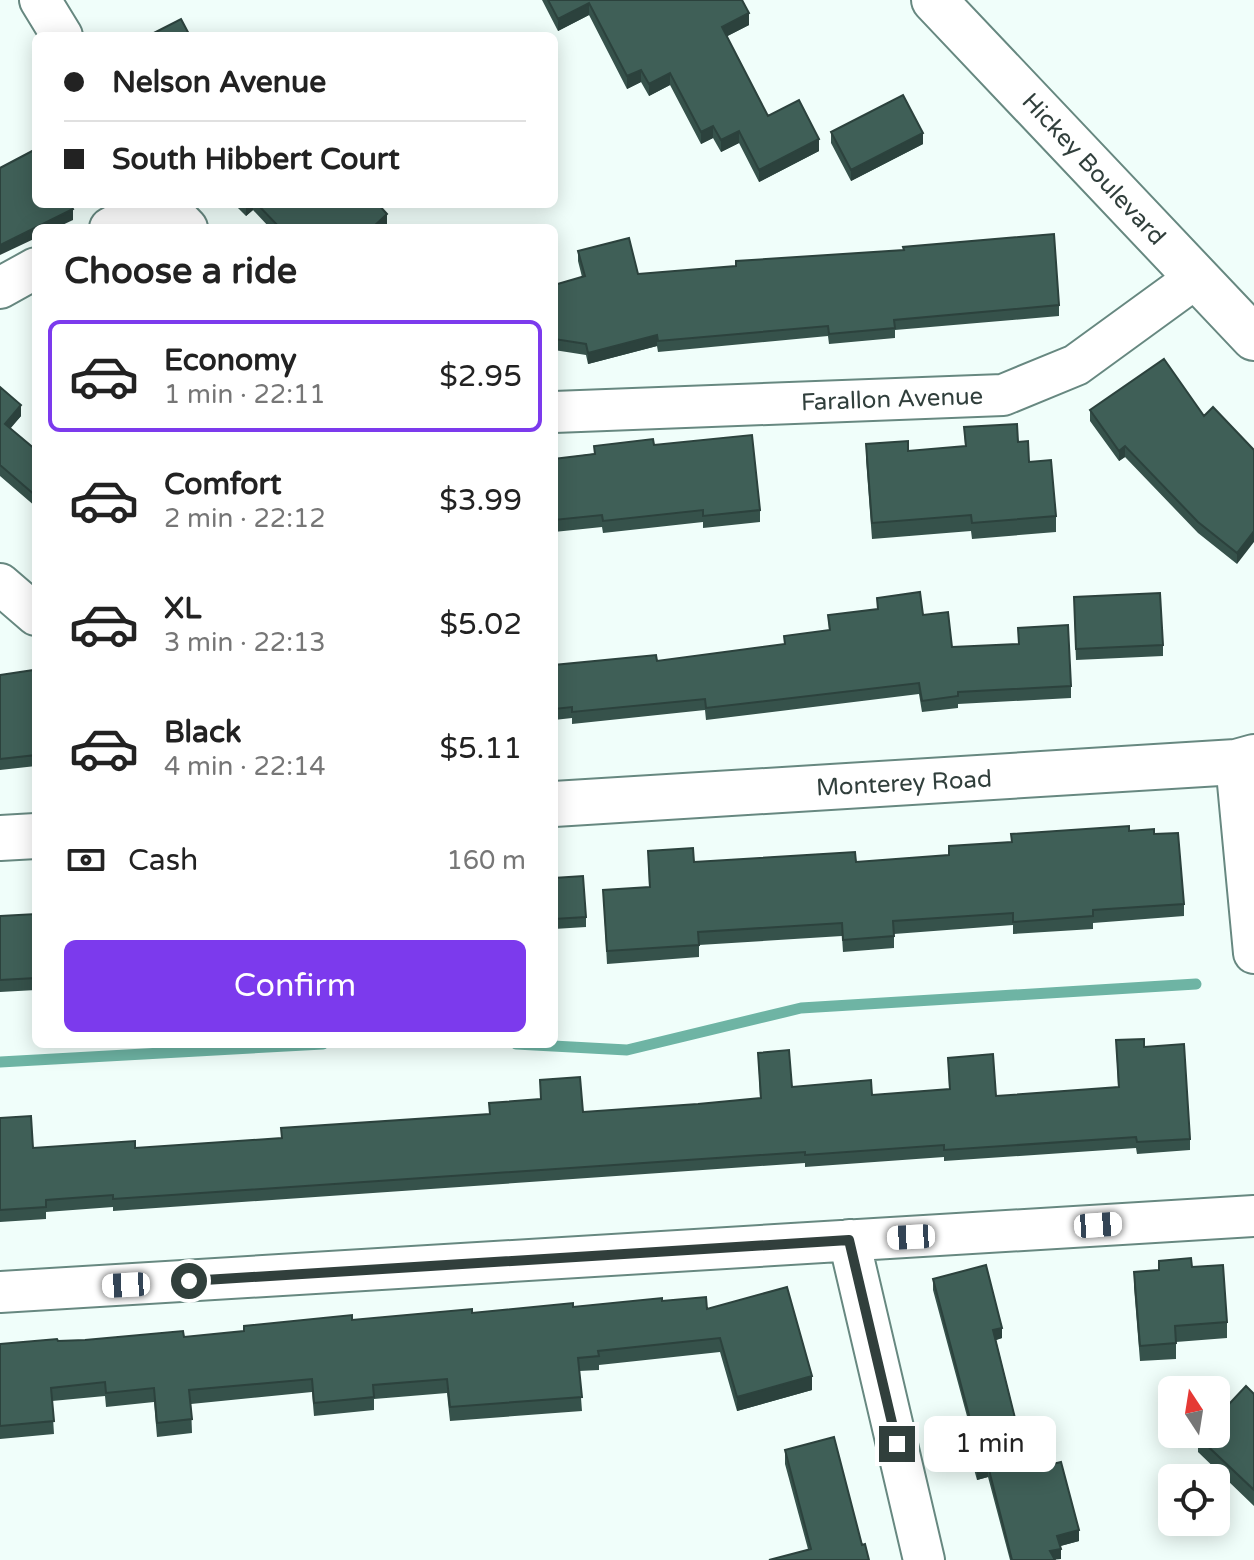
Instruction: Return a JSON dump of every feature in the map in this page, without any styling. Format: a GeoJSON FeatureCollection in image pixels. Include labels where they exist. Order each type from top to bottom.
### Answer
{"type":"FeatureCollection","features":[{"type":"Feature","properties":{"kind":"main road","name":"Hickey Boulevard"},"geometry":{"type":"LineString","coordinates":[[934,0],[1254,338]]}},
{"type":"Feature","properties":{"kind":"main road","name":"Monterey Road"},"geometry":{"type":"LineString","coordinates":[[558,804],[1245,760]]}},
{"type":"Feature","properties":{"kind":"main road"},"geometry":{"type":"LineString","coordinates":[[0,838],[32,836]]}},
{"type":"Feature","properties":{"kind":"street"},"geometry":{"type":"LineString","coordinates":[[40,0],[60,32]]}},
{"type":"Feature","properties":{"kind":"street"},"geometry":{"type":"LineString","coordinates":[[117,224],[147,208]]}},
{"type":"Feature","properties":{"kind":"street"},"geometry":{"type":"LineString","coordinates":[[168,208],[183,224]]}},
{"type":"Feature","properties":{"kind":"street"},"geometry":{"type":"LineString","coordinates":[[0,288],[32,270]]}},
{"type":"Feature","properties":{"kind":"street","name":"Farallon Avenue"},"geometry":{"type":"LineString","coordinates":[[558,412],[1003,395],[1076,365],[1197,277]]}},
{"type":"Feature","properties":{"kind":"street"},"geometry":{"type":"LineString","coordinates":[[0,584],[32,612]]}},
{"type":"Feature","properties":{"kind":"street"},"geometry":{"type":"LineString","coordinates":[[1245,760],[1254,953]]}},
{"type":"Feature","properties":{"kind":"street"},"geometry":{"type":"LineString","coordinates":[[0,1292],[1254,1216]]}},
{"type":"Feature","properties":{"kind":"street"},"geometry":{"type":"LineString","coordinates":[[849,1240],[924,1560]]}},
{"type":"Feature","properties":{"kind":"building"},"geometry":{"type":"Polygon","coordinates":[[[548,0],[742,0],[749,13],[722,27],[768,116],[799,100],[819,139],[759,170],[739,131],[721,140],[713,126],[701,132],[670,73],[649,84],[641,70],[627,76],[589,3],[558,19],[548,0]]]}},
{"type":"Feature","properties":{"kind":"building"},"geometry":{"type":"Polygon","coordinates":[[[181,19],[188,32],[156,32],[181,19]]]}},
{"type":"Feature","properties":{"kind":"building"},"geometry":{"type":"Polygon","coordinates":[[[903,95],[923,133],[851,170],[831,132],[903,95]]]}},
{"type":"Feature","properties":{"kind":"building"},"geometry":{"type":"Polygon","coordinates":[[[32,151],[32,208],[73,209],[43,224],[32,224],[32,229],[0,245],[0,168],[32,151]]]}},
{"type":"Feature","properties":{"kind":"building"},"geometry":{"type":"Polygon","coordinates":[[[261,208],[382,208],[387,214],[376,224],[276,224],[261,208]]]}},
{"type":"Feature","properties":{"kind":"building"},"geometry":{"type":"Polygon","coordinates":[[[1054,234],[1059,305],[894,320],[895,328],[829,334],[828,326],[658,341],[657,335],[588,353],[586,344],[558,340],[558,284],[585,276],[578,251],[629,238],[638,274],[736,266],[736,261],[904,250],[903,247],[1054,234]]]}},
{"type":"Feature","properties":{"kind":"building"},"geometry":{"type":"Polygon","coordinates":[[[1164,359],[1204,416],[1213,407],[1254,450],[1254,531],[1237,553],[1198,522],[1125,446],[1119,451],[1090,410],[1164,359]]]}},
{"type":"Feature","properties":{"kind":"building"},"geometry":{"type":"Polygon","coordinates":[[[0,387],[21,405],[5,424],[32,447],[32,493],[0,465],[0,387]]]}},
{"type":"Feature","properties":{"kind":"building"},"geometry":{"type":"Polygon","coordinates":[[[1017,424],[1018,442],[1028,441],[1029,462],[1051,460],[1056,516],[972,523],[971,515],[872,523],[866,444],[908,441],[908,451],[966,446],[964,427],[1017,424]]]}},
{"type":"Feature","properties":{"kind":"building"},"geometry":{"type":"Polygon","coordinates":[[[752,435],[760,510],[703,516],[703,510],[603,521],[602,515],[558,520],[558,459],[595,454],[594,446],[653,439],[654,445],[752,435]]]}},
{"type":"Feature","properties":{"kind":"building"},"geometry":{"type":"Polygon","coordinates":[[[920,592],[923,615],[948,612],[952,647],[1019,644],[1018,628],[1068,625],[1071,686],[958,692],[958,696],[922,701],[919,683],[706,708],[705,699],[572,712],[572,707],[558,709],[558,665],[656,655],[657,661],[785,644],[784,636],[830,630],[828,615],[878,609],[877,598],[920,592]]]}},
{"type":"Feature","properties":{"kind":"building"},"geometry":{"type":"Polygon","coordinates":[[[1160,593],[1163,645],[1076,649],[1074,597],[1160,593]]]}},
{"type":"Feature","properties":{"kind":"building"},"geometry":{"type":"Polygon","coordinates":[[[32,670],[32,755],[0,759],[0,675],[32,670]]]}},
{"type":"Feature","properties":{"kind":"building"},"geometry":{"type":"Polygon","coordinates":[[[1129,826],[1129,831],[1154,829],[1154,834],[1178,833],[1184,904],[1093,910],[1093,916],[1013,922],[1013,913],[893,921],[894,936],[843,940],[842,923],[698,932],[699,945],[607,951],[603,890],[650,887],[648,851],[693,848],[694,862],[855,852],[856,862],[949,855],[949,846],[1012,842],[1011,834],[1129,826]]]}},
{"type":"Feature","properties":{"kind":"building"},"geometry":{"type":"Polygon","coordinates":[[[583,876],[586,917],[558,919],[558,878],[583,876]]]}},
{"type":"Feature","properties":{"kind":"building"},"geometry":{"type":"Polygon","coordinates":[[[32,914],[32,978],[0,980],[0,916],[32,914]]]}},
{"type":"Feature","properties":{"kind":"building"},"geometry":{"type":"Polygon","coordinates":[[[1144,1039],[1144,1047],[1184,1044],[1190,1139],[1137,1142],[1136,1137],[944,1150],[944,1145],[805,1155],[805,1152],[113,1199],[113,1195],[46,1200],[46,1207],[0,1210],[0,1118],[31,1116],[33,1148],[135,1141],[135,1148],[282,1138],[281,1128],[490,1114],[489,1103],[541,1099],[540,1080],[580,1077],[583,1112],[698,1104],[761,1098],[758,1053],[789,1050],[792,1087],[871,1080],[872,1095],[950,1089],[948,1058],[993,1054],[996,1096],[1119,1087],[1116,1040],[1144,1039]]]}},
{"type":"Feature","properties":{"kind":"building"},"geometry":{"type":"Polygon","coordinates":[[[1191,1258],[1192,1267],[1223,1265],[1227,1322],[1175,1326],[1176,1343],[1140,1346],[1134,1272],[1159,1270],[1159,1261],[1191,1258]]]}},
{"type":"Feature","properties":{"kind":"building"},"geometry":{"type":"Polygon","coordinates":[[[986,1265],[1002,1328],[993,1330],[1028,1470],[1061,1462],[1079,1530],[1057,1536],[1061,1549],[1050,1551],[1055,1560],[1012,1560],[988,1466],[977,1469],[966,1429],[969,1428],[970,1419],[933,1279],[986,1265]]]}},
{"type":"Feature","properties":{"kind":"building"},"geometry":{"type":"Polygon","coordinates":[[[787,1287],[812,1376],[737,1397],[720,1338],[598,1351],[599,1356],[578,1358],[582,1397],[450,1407],[447,1379],[373,1385],[374,1397],[314,1403],[312,1379],[189,1390],[192,1419],[157,1423],[154,1388],[106,1393],[105,1382],[51,1388],[54,1421],[0,1426],[0,1344],[183,1331],[184,1337],[244,1331],[244,1326],[352,1315],[352,1320],[573,1303],[573,1307],[662,1298],[662,1301],[706,1297],[707,1309],[787,1287]]]}},
{"type":"Feature","properties":{"kind":"building"},"geometry":{"type":"Polygon","coordinates":[[[1246,1386],[1254,1394],[1254,1490],[1210,1448],[1230,1448],[1230,1403],[1246,1386]]]}},
{"type":"Feature","properties":{"kind":"building"},"geometry":{"type":"Polygon","coordinates":[[[834,1437],[862,1545],[865,1544],[869,1560],[769,1560],[811,1549],[785,1450],[834,1437]]]}},
{"type":"Feature","properties":{"kind":"waterway"},"geometry":{"type":"LineString","coordinates":[[558,1046],[627,1050],[801,1008],[1196,984]]}},
{"type":"Feature","properties":{"kind":"waterway"},"geometry":{"type":"LineString","coordinates":[[0,1062],[251,1048]]}},
{"type":"Feature","properties":{"kind":"route"},"geometry":{"type":"LineString","coordinates":[[189,1281],[849,1240],[897,1444]]}}]}
